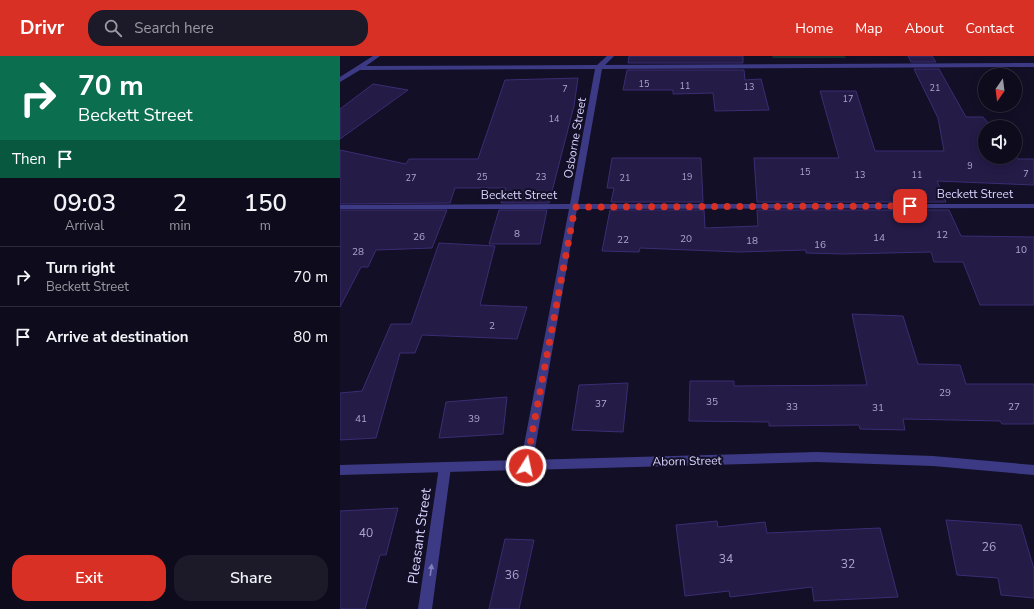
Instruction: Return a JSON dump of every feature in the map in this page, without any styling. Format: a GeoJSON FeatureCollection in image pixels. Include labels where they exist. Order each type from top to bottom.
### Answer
{"type":"FeatureCollection","features":[{"type":"Feature","properties":{"kind":"street"},"geometry":{"type":"LineString","coordinates":[[340,80],[377,56]]}},
{"type":"Feature","properties":{"kind":"street"},"geometry":{"type":"LineString","coordinates":[[599,67],[611,56]]}},
{"type":"Feature","properties":{"kind":"street"},"geometry":{"type":"LineString","coordinates":[[359,68],[1034,65]]}},
{"type":"Feature","properties":{"kind":"street","name":"Osborne Street"},"geometry":{"type":"LineString","coordinates":[[526,466],[575,207],[599,67]]}},
{"type":"Feature","properties":{"kind":"street","name":"Beckett Street"},"geometry":{"type":"LineString","coordinates":[[340,207],[1034,206]]}},
{"type":"Feature","properties":{"kind":"street","name":"Aborn Street"},"geometry":{"type":"LineString","coordinates":[[340,470],[817,457],[933,461],[1034,470]]}},
{"type":"Feature","properties":{"kind":"street","name":"Pleasant Street"},"geometry":{"type":"LineString","coordinates":[[425,609],[445,467]]}},
{"type":"Feature","properties":{"kind":"green space"},"geometry":{"type":"Polygon","coordinates":[[[772,56],[845,56],[846,58],[773,58],[772,56]]]}},
{"type":"Feature","properties":{"kind":"building"},"geometry":{"type":"Polygon","coordinates":[[[629,56],[743,56],[743,63],[628,63],[629,56]]]}},
{"type":"Feature","properties":{"kind":"building"},"geometry":{"type":"Polygon","coordinates":[[[908,56],[932,56],[936,62],[911,62],[908,56]]]}},
{"type":"Feature","properties":{"kind":"building"},"geometry":{"type":"Polygon","coordinates":[[[914,69],[939,69],[966,117],[983,117],[986,120],[978,120],[978,164],[1022,164],[1022,159],[1034,159],[1034,185],[937,181],[946,202],[757,202],[754,158],[839,158],[820,91],[856,91],[875,151],[944,151],[938,118],[914,69]]]}},
{"type":"Feature","properties":{"kind":"building"},"geometry":{"type":"Polygon","coordinates":[[[627,70],[744,70],[745,80],[761,79],[769,110],[715,111],[713,93],[673,94],[673,90],[623,90],[627,70]]]}},
{"type":"Feature","properties":{"kind":"building"},"geometry":{"type":"Polygon","coordinates":[[[578,78],[574,106],[549,203],[501,203],[506,188],[455,188],[450,203],[340,204],[340,150],[406,164],[409,159],[478,159],[505,80],[578,78]]]}},
{"type":"Feature","properties":{"kind":"building"},"geometry":{"type":"Polygon","coordinates":[[[373,84],[408,90],[340,139],[340,109],[373,84]]]}},
{"type":"Feature","properties":{"kind":"building"},"geometry":{"type":"Polygon","coordinates":[[[612,158],[701,158],[703,202],[611,202],[614,188],[607,188],[612,158]]]}},
{"type":"Feature","properties":{"kind":"building"},"geometry":{"type":"Polygon","coordinates":[[[340,210],[447,210],[432,248],[376,250],[368,267],[361,267],[340,307],[340,210]]]}},
{"type":"Feature","properties":{"kind":"building"},"geometry":{"type":"Polygon","coordinates":[[[499,210],[547,210],[540,244],[489,244],[499,210]]]}},
{"type":"Feature","properties":{"kind":"building"},"geometry":{"type":"Polygon","coordinates":[[[610,210],[704,210],[705,228],[758,226],[757,210],[949,210],[961,236],[1034,237],[1034,305],[980,305],[963,262],[934,262],[931,252],[844,254],[806,253],[806,250],[739,252],[640,248],[639,252],[602,251],[610,210]]]}},
{"type":"Feature","properties":{"kind":"building"},"geometry":{"type":"Polygon","coordinates":[[[439,243],[495,246],[480,305],[527,307],[517,339],[422,335],[415,353],[400,353],[376,438],[340,440],[340,393],[362,391],[391,324],[411,324],[439,243]]]}},
{"type":"Feature","properties":{"kind":"building"},"geometry":{"type":"Polygon","coordinates":[[[852,314],[903,316],[918,364],[960,365],[966,384],[1034,384],[1034,424],[1002,424],[1000,421],[903,419],[905,430],[860,429],[859,425],[769,426],[769,422],[689,421],[690,381],[734,381],[734,386],[867,385],[852,314]]]}},
{"type":"Feature","properties":{"kind":"building"},"geometry":{"type":"Polygon","coordinates":[[[628,383],[623,432],[572,430],[579,385],[628,383]]]}},
{"type":"Feature","properties":{"kind":"building"},"geometry":{"type":"Polygon","coordinates":[[[507,397],[503,434],[439,438],[446,402],[507,397]]]}},
{"type":"Feature","properties":{"kind":"building"},"geometry":{"type":"Polygon","coordinates":[[[398,508],[386,555],[380,555],[365,609],[340,609],[340,511],[398,508]]]}},
{"type":"Feature","properties":{"kind":"building"},"geometry":{"type":"Polygon","coordinates":[[[946,520],[1021,525],[1034,569],[1034,598],[1001,595],[998,578],[957,575],[946,520]]]}},
{"type":"Feature","properties":{"kind":"building"},"geometry":{"type":"Polygon","coordinates":[[[717,521],[718,527],[765,522],[767,533],[880,528],[898,597],[814,601],[812,587],[730,597],[729,591],[685,596],[676,525],[717,521]]]}},
{"type":"Feature","properties":{"kind":"building"},"geometry":{"type":"Polygon","coordinates":[[[505,539],[534,540],[519,609],[489,609],[505,539]]]}},
{"type":"Feature","properties":{"kind":"route"},"geometry":{"type":"LineString","coordinates":[[526,466],[575,207],[910,206]]}}]}
